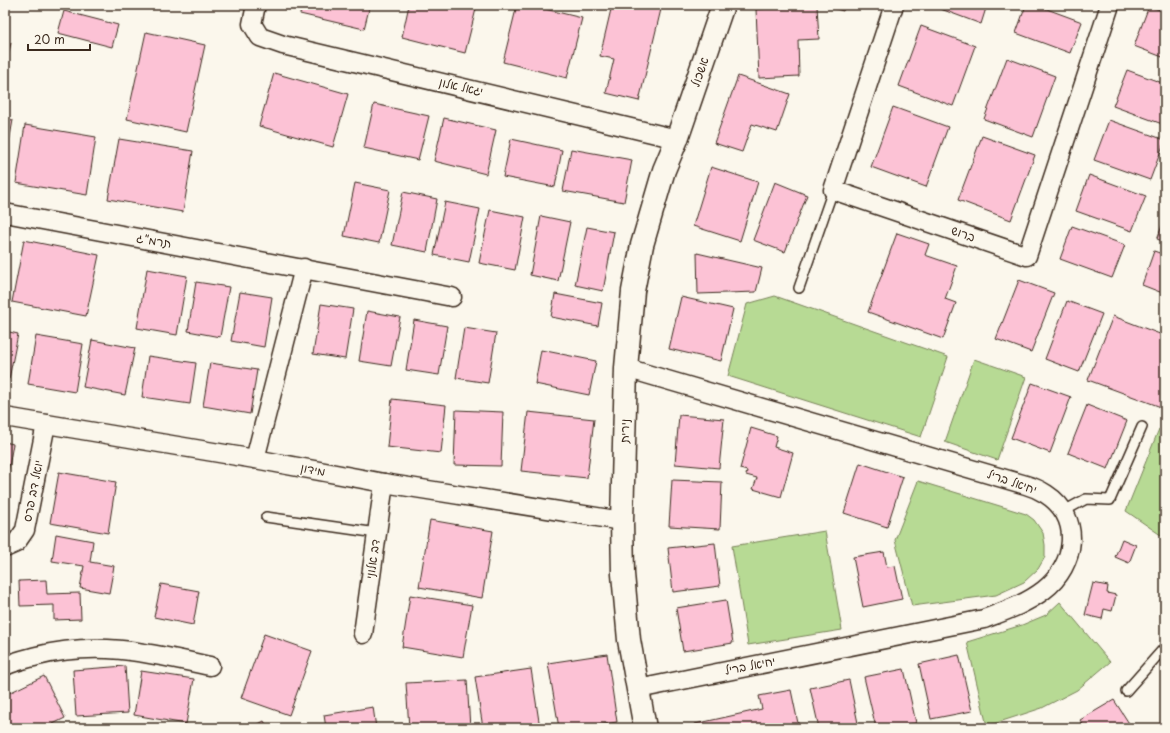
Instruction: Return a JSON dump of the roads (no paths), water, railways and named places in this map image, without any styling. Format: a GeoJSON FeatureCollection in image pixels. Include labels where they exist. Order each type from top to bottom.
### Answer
{"type":"FeatureCollection","features":[{"type":"Feature","properties":{"kind":"street","name":"יגאל אלון"},"geometry":{"type":"LineString","coordinates":[[256,5],[252,24],[260,37],[283,44],[677,139]]}},
{"type":"Feature","properties":{"kind":"street","name":"אשכול"},"geometry":{"type":"LineString","coordinates":[[677,139],[723,5]]}},
{"type":"Feature","properties":{"kind":"street"},"geometry":{"type":"LineString","coordinates":[[833,190],[894,5]]}},
{"type":"Feature","properties":{"kind":"street","name":"ברוש"},"geometry":{"type":"LineString","coordinates":[[833,190],[1027,256],[1110,5]]}},
{"type":"Feature","properties":{"kind":"street","name":"נירית"},"geometry":{"type":"LineString","coordinates":[[645,728],[624,605],[622,521],[626,368],[633,291],[642,245],[664,170],[677,139]]}},
{"type":"Feature","properties":{"kind":"street","name":"תרמ\"ג"},"geometry":{"type":"LineString","coordinates":[[5,213],[452,297]]}},
{"type":"Feature","properties":{"kind":"street"},"geometry":{"type":"LineString","coordinates":[[255,459],[304,268]]}},
{"type":"Feature","properties":{"kind":"street","name":"יחיאל בריל"},"geometry":{"type":"LineString","coordinates":[[626,368],[1026,484],[1046,494],[1064,511],[1072,528],[1070,553],[1067,561],[1061,572],[1045,589],[1021,605],[984,619],[638,689]]}},
{"type":"Feature","properties":{"kind":"street","name":"מידון"},"geometry":{"type":"LineString","coordinates":[[5,417],[255,459],[384,484],[622,521]]}},
{"type":"Feature","properties":{"kind":"street","name":"יואל דב פרס"},"geometry":{"type":"LineString","coordinates":[[5,548],[16,543],[25,530],[46,424]]}},
{"type":"Feature","properties":{"kind":"street","name":"דב אלוני"},"geometry":{"type":"LineString","coordinates":[[363,634],[384,484]]}},
{"type":"Feature","properties":{"kind":"street"},"geometry":{"type":"LineString","coordinates":[[5,666],[14,662],[50,653],[86,648],[119,649],[148,653],[210,666]]}},
{"type":"Feature","properties":{"kind":"lane"},"geometry":{"type":"LineString","coordinates":[[800,288],[833,190]]}},
{"type":"Feature","properties":{"kind":"lane"},"geometry":{"type":"LineString","coordinates":[[1064,511],[1086,499],[1110,500],[1142,427]]}},
{"type":"Feature","properties":{"kind":"lane"},"geometry":{"type":"LineString","coordinates":[[266,517],[377,533]]}},
{"type":"Feature","properties":{"kind":"lane"},"geometry":{"type":"LineString","coordinates":[[1126,691],[1165,647]]}}]}
